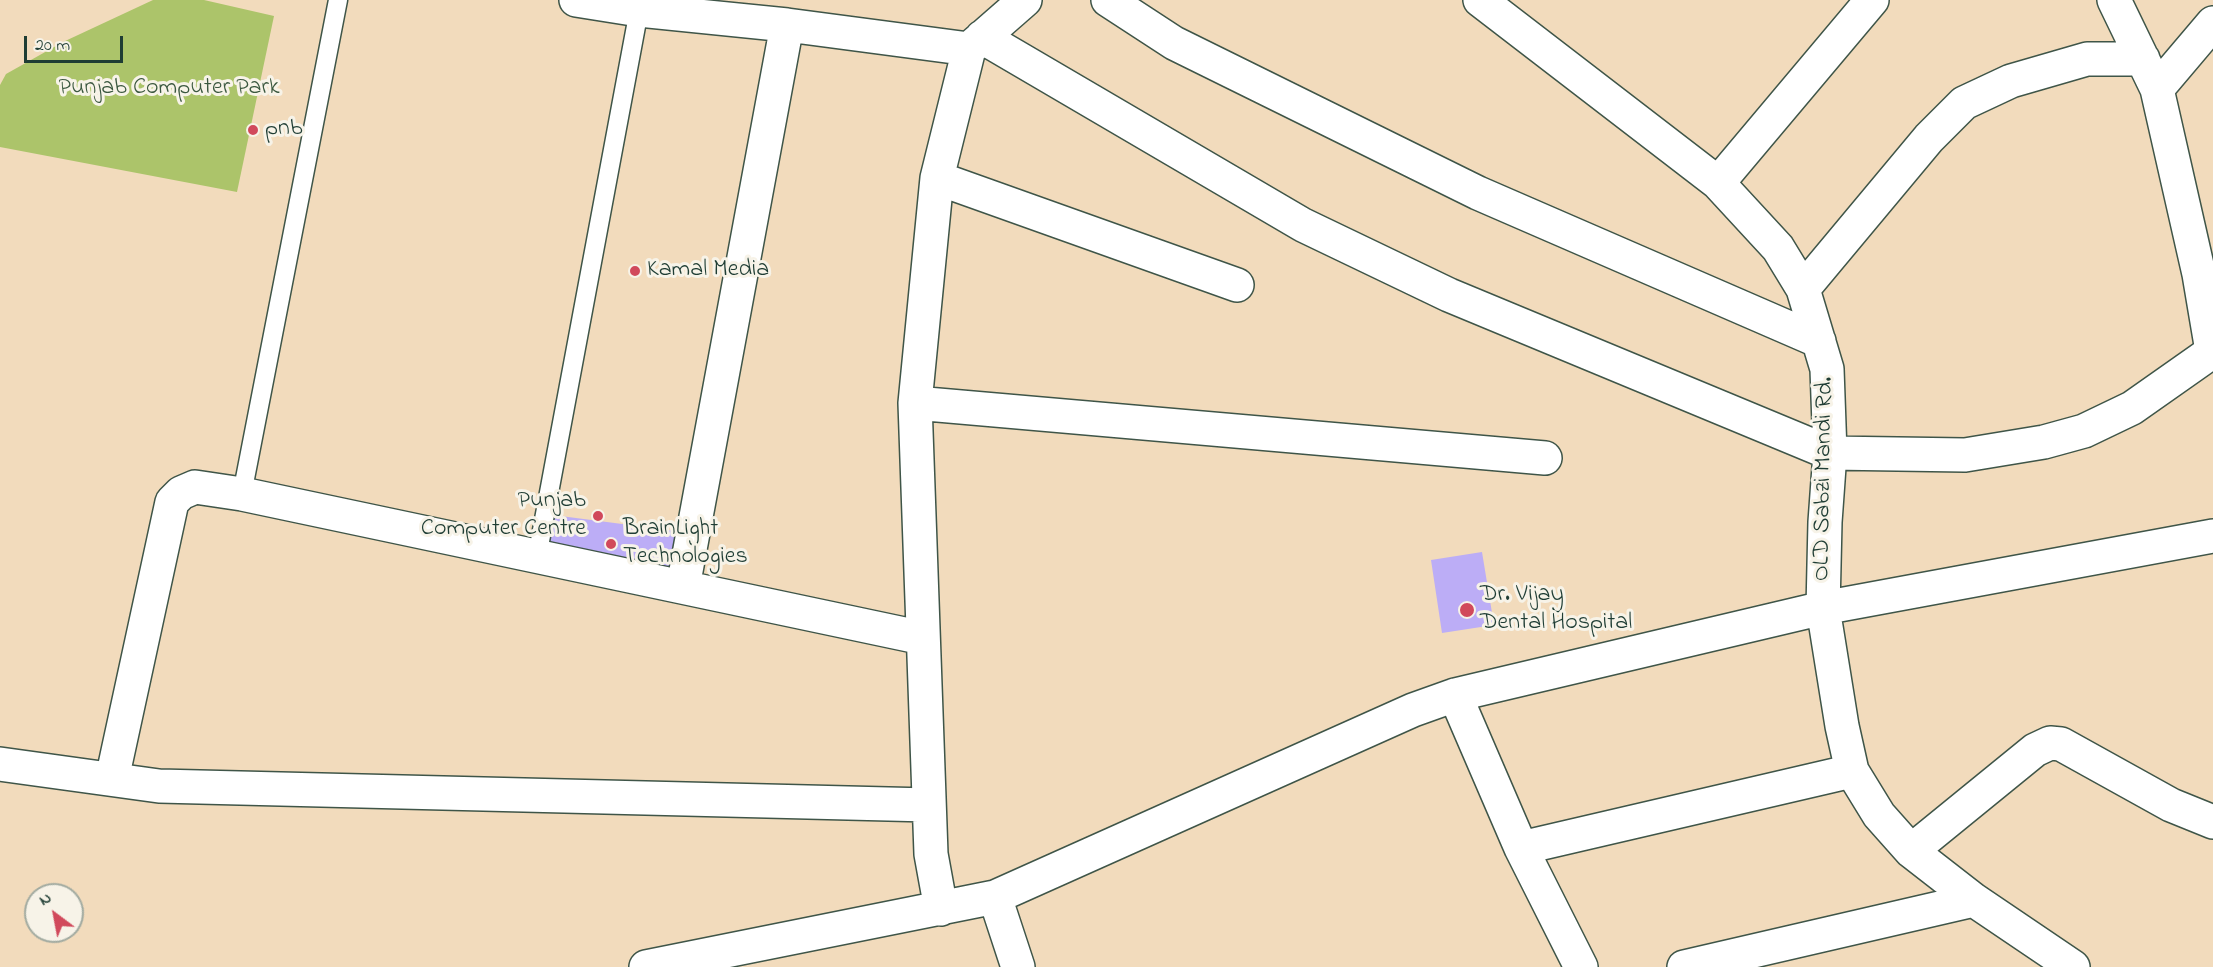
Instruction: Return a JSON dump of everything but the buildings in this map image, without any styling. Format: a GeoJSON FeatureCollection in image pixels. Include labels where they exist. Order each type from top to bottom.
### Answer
{"type":"FeatureCollection","features":[{"type":"Feature","properties":{"kind":"street"},"geometry":{"type":"LineString","coordinates":[[576,0],[639,10],[975,43],[1313,230],[1449,295],[1830,453],[1965,455],[2044,442],[2084,431],[2132,408],[2213,351],[2199,274],[2157,89],[2114,0]]}},
{"type":"Feature","properties":{"kind":"street"},"geometry":{"type":"LineString","coordinates":[[941,909],[930,854],[915,403],[937,178],[975,43],[1025,0]]}},
{"type":"Feature","properties":{"kind":"street"},"geometry":{"type":"LineString","coordinates":[[1107,0],[1174,43],[1478,193],[1819,340]]}},
{"type":"Feature","properties":{"kind":"street","name":"OLD Sabzi Mandi Rd."},"geometry":{"type":"LineString","coordinates":[[1480,0],[1718,183],[1778,248],[1803,289],[1827,369],[1830,453],[1825,522],[1824,608],[1842,726],[1852,771],[1879,815],[1911,851],[2061,964]]}},
{"type":"Feature","properties":{"kind":"street"},"geometry":{"type":"LineString","coordinates":[[1718,183],[1872,0]]}},
{"type":"Feature","properties":{"kind":"street"},"geometry":{"type":"LineString","coordinates":[[2157,89],[2213,23]]}},
{"type":"Feature","properties":{"kind":"street"},"geometry":{"type":"LineString","coordinates":[[683,587],[787,25]]}},
{"type":"Feature","properties":{"kind":"street"},"geometry":{"type":"LineString","coordinates":[[1803,289],[1929,138],[1964,103],[2011,81],[2087,59],[2143,59]]}},
{"type":"Feature","properties":{"kind":"street"},"geometry":{"type":"LineString","coordinates":[[937,178],[1237,285]]}},
{"type":"Feature","properties":{"kind":"street"},"geometry":{"type":"LineString","coordinates":[[915,403],[1545,458]]}},
{"type":"Feature","properties":{"kind":"street"},"geometry":{"type":"LineString","coordinates":[[112,779],[172,502],[181,492],[195,487],[242,494],[923,638]]}},
{"type":"Feature","properties":{"kind":"street"},"geometry":{"type":"LineString","coordinates":[[646,967],[694,962],[995,897],[1413,710],[1455,695],[1824,608],[2213,536]]}},
{"type":"Feature","properties":{"kind":"street"},"geometry":{"type":"LineString","coordinates":[[1455,695],[1521,848],[1581,967]]}},
{"type":"Feature","properties":{"kind":"street"},"geometry":{"type":"LineString","coordinates":[[1911,851],[2035,750],[2050,742],[2061,744],[2171,805],[2213,822]]}},
{"type":"Feature","properties":{"kind":"street"},"geometry":{"type":"LineString","coordinates":[[0,764],[159,786],[929,805]]}},
{"type":"Feature","properties":{"kind":"street"},"geometry":{"type":"LineString","coordinates":[[1521,848],[1852,771]]}},
{"type":"Feature","properties":{"kind":"street"},"geometry":{"type":"LineString","coordinates":[[995,897],[1018,967]]}},
{"type":"Feature","properties":{"kind":"street"},"geometry":{"type":"LineString","coordinates":[[1684,967],[1974,900]]}},
{"type":"Feature","properties":{"kind":"lane"},"geometry":{"type":"LineString","coordinates":[[242,494],[338,0]]}},
{"type":"Feature","properties":{"kind":"lane"},"geometry":{"type":"LineString","coordinates":[[537,557],[639,10]]}},
{"type":"Feature","properties":{"kind":"green space","name":"Punjab Computer Park"},"geometry":{"type":"Polygon","coordinates":[[[153,0],[204,0],[274,16],[237,192],[0,147],[0,85],[6,74],[63,42],[153,0]]]}},
{"type":"Feature","properties":{"kind":"place","name":"pnb"},"geometry":{"type":"Point","coordinates":[253,130]}},
{"type":"Feature","properties":{"kind":"place","name":"Kamal Media"},"geometry":{"type":"Point","coordinates":[635,271]}},
{"type":"Feature","properties":{"kind":"place","name":"Punjab Computer Centre"},"geometry":{"type":"Point","coordinates":[598,516]}},
{"type":"Feature","properties":{"kind":"place","name":"BrainLight Technologies"},"geometry":{"type":"Point","coordinates":[611,544]}},
{"type":"Feature","properties":{"kind":"place","name":"Dr. Vijay Dental Hospital"},"geometry":{"type":"Point","coordinates":[1467,610]}}]}
